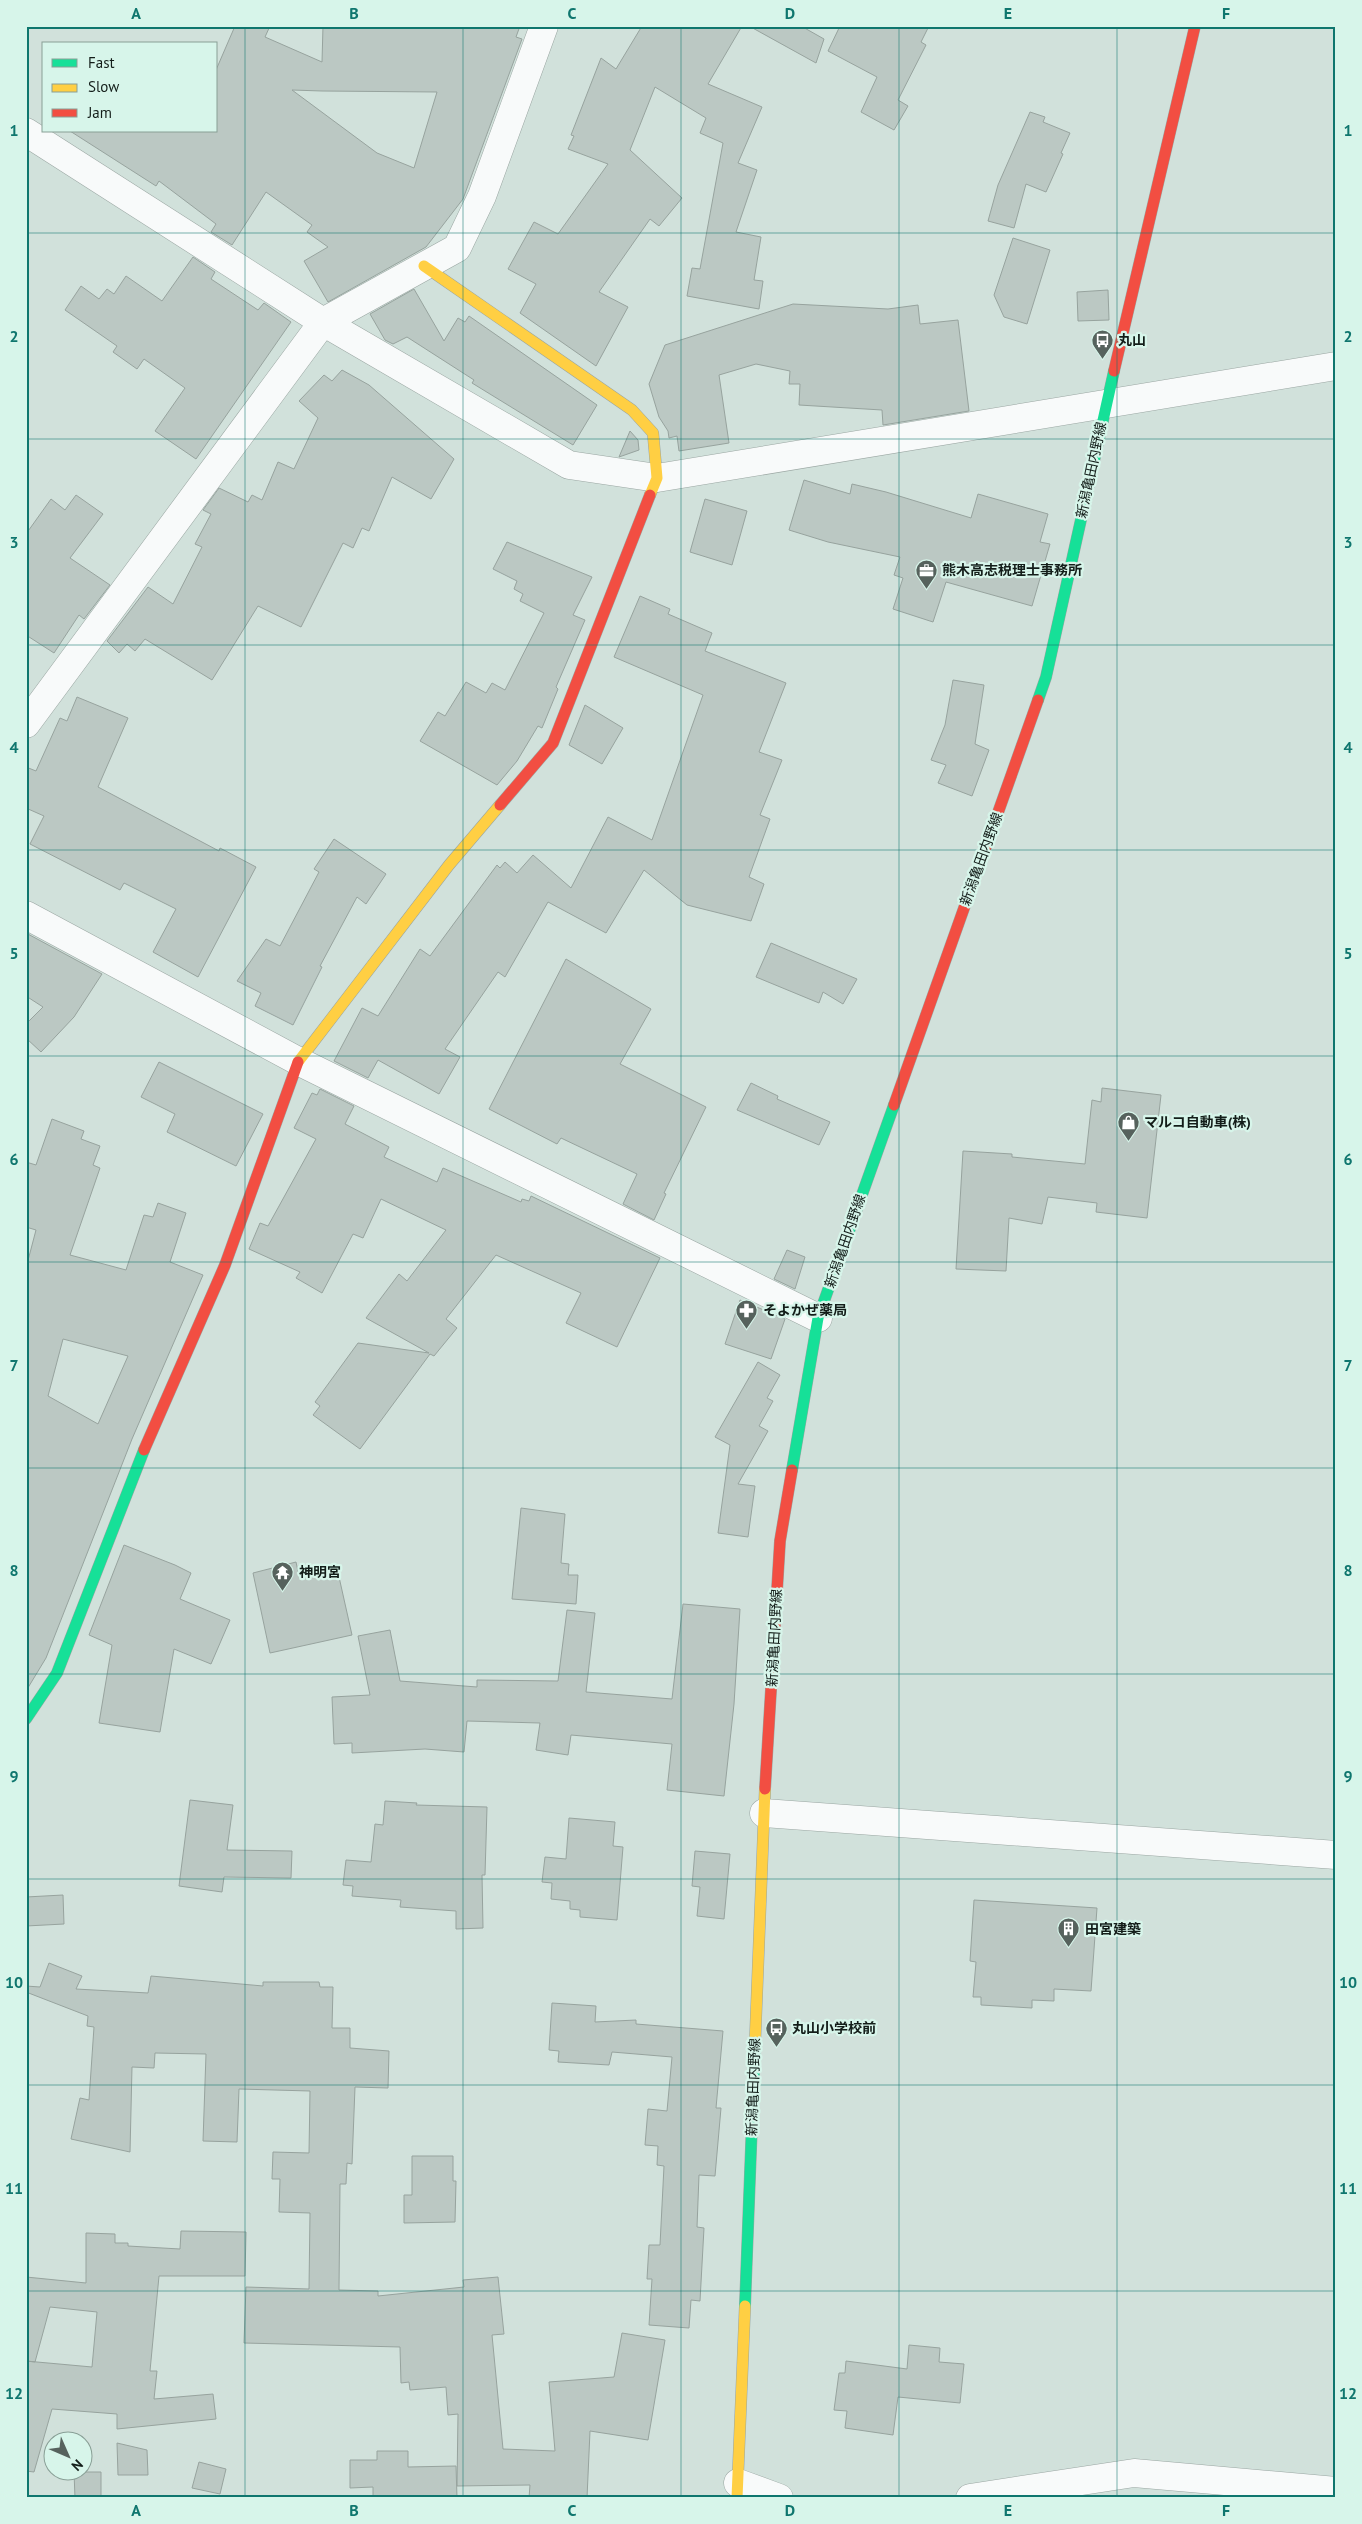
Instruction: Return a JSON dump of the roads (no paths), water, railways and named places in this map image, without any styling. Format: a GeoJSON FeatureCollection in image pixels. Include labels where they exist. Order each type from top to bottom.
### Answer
{"type":"FeatureCollection","features":[{"type":"Feature","properties":{"kind":"main road","name":"新潟亀田内野線"},"geometry":{"type":"LineString","coordinates":[[737,2490],[764,1813],[780,1541],[818,1318],[1046,677],[1106,405],[1195,26]]}},
{"type":"Feature","properties":{"kind":"main road"},"geometry":{"type":"LineString","coordinates":[[26,1719],[56,1673],[146,1445],[225,1265],[298,1061],[448,866],[553,743],[657,478],[653,433],[632,410],[424,266]]}},
{"type":"Feature","properties":{"kind":"street"},"geometry":{"type":"LineString","coordinates":[[26,724],[323,322],[457,248],[482,196],[544,26]]}},
{"type":"Feature","properties":{"kind":"street"},"geometry":{"type":"LineString","coordinates":[[26,132],[323,322],[569,465],[657,478],[1336,366]]}},
{"type":"Feature","properties":{"kind":"street"},"geometry":{"type":"LineString","coordinates":[[26,916],[298,1061],[818,1318]]}},
{"type":"Feature","properties":{"kind":"street"},"geometry":{"type":"LineString","coordinates":[[764,1813],[1336,1855]]}},
{"type":"Feature","properties":{"kind":"street"},"geometry":{"type":"LineString","coordinates":[[970,2498],[1134,2473],[1336,2491]]}},
{"type":"Feature","properties":{"kind":"street"},"geometry":{"type":"LineString","coordinates":[[737,2490],[779,2498]]}},
{"type":"Feature","properties":{"kind":"place","name":"丸山"},"geometry":{"type":"Point","coordinates":[1102,359]}},
{"type":"Feature","properties":{"kind":"place","name":"熊木高志税理士事務所"},"geometry":{"type":"Point","coordinates":[926,589]}},
{"type":"Feature","properties":{"kind":"place","name":"マルコ自動車(株)"},"geometry":{"type":"Point","coordinates":[1128,1141]}},
{"type":"Feature","properties":{"kind":"place","name":"そよかぜ薬局"},"geometry":{"type":"Point","coordinates":[747,1329]}},
{"type":"Feature","properties":{"kind":"place","name":"神明宮"},"geometry":{"type":"Point","coordinates":[283,1591]}},
{"type":"Feature","properties":{"kind":"place","name":"田宮建築"},"geometry":{"type":"Point","coordinates":[1069,1948]}},
{"type":"Feature","properties":{"kind":"place","name":"丸山小学校前"},"geometry":{"type":"Point","coordinates":[776,2047]}}]}
